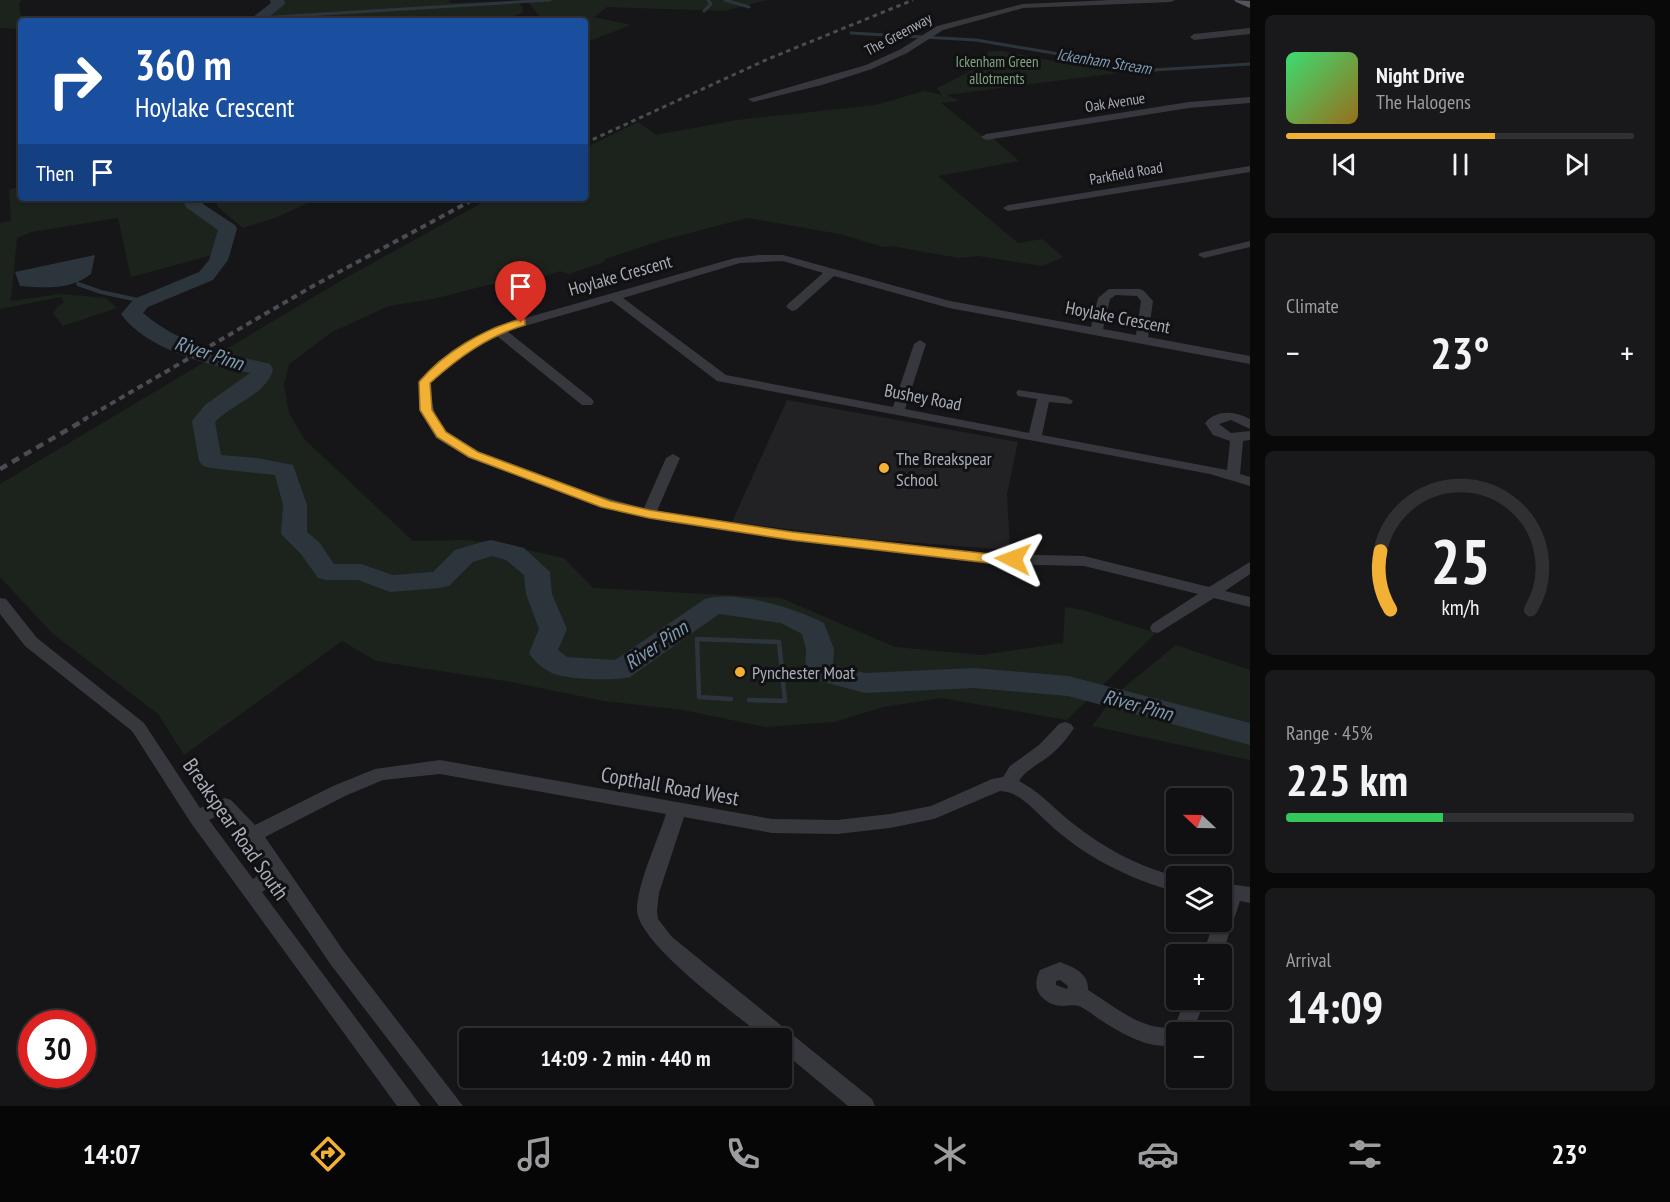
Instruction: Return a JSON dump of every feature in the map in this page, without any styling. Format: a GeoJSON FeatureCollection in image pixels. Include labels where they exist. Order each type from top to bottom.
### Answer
{"type":"FeatureCollection","features":[{"type":"Feature","properties":{"kind":"main road"},"geometry":{"type":"LineString","coordinates":[[1239,0],[1249,2]]}},
{"type":"Feature","properties":{"kind":"street","name":"The Greenway"},"geometry":{"type":"LineString","coordinates":[[1023,6],[1034,0]]}},
{"type":"Feature","properties":{"kind":"street","name":"The Greenway"},"geometry":{"type":"LineString","coordinates":[[753,99],[819,83],[869,67],[904,51],[946,26],[1023,6],[1171,0]]}},
{"type":"Feature","properties":{"kind":"street"},"geometry":{"type":"LineString","coordinates":[[1194,37],[1250,31]]}},
{"type":"Feature","properties":{"kind":"street","name":"Oak Avenue"},"geometry":{"type":"LineString","coordinates":[[986,137],[1189,105],[1250,100]]}},
{"type":"Feature","properties":{"kind":"street","name":"Parkfield Road"},"geometry":{"type":"LineString","coordinates":[[1008,208],[1250,169]]}},
{"type":"Feature","properties":{"kind":"street"},"geometry":{"type":"LineString","coordinates":[[1204,255],[1250,244]]}},
{"type":"Feature","properties":{"kind":"street","name":"Hoylake Crescent"},"geometry":{"type":"LineString","coordinates":[[1250,360],[948,304],[783,258],[759,258],[739,260],[498,330],[455,355],[424,382],[426,410],[441,435],[474,455],[606,504],[649,514],[792,536],[990,559],[1083,561],[1250,602]]}},
{"type":"Feature","properties":{"kind":"street"},"geometry":{"type":"LineString","coordinates":[[792,307],[832,271]]}},
{"type":"Feature","properties":{"kind":"street"},"geometry":{"type":"LineString","coordinates":[[1096,331],[1104,298],[1113,291],[1140,293],[1147,301],[1142,339]]}},
{"type":"Feature","properties":{"kind":"street","name":"Bushey Road"},"geometry":{"type":"LineString","coordinates":[[613,296],[722,378],[1212,470],[1250,482]]}},
{"type":"Feature","properties":{"kind":"street"},"geometry":{"type":"LineString","coordinates":[[498,330],[587,402]]}},
{"type":"Feature","properties":{"kind":"street"},"geometry":{"type":"LineString","coordinates":[[898,411],[920,344]]}},
{"type":"Feature","properties":{"kind":"street"},"geometry":{"type":"LineString","coordinates":[[1023,393],[1066,401]]}},
{"type":"Feature","properties":{"kind":"street"},"geometry":{"type":"LineString","coordinates":[[1035,437],[1044,397]]}},
{"type":"Feature","properties":{"kind":"street"},"geometry":{"type":"LineString","coordinates":[[1233,476],[1244,437],[1221,434],[1212,423],[1215,419],[1226,416],[1240,419],[1250,425]]}},
{"type":"Feature","properties":{"kind":"street"},"geometry":{"type":"LineString","coordinates":[[649,514],[673,458]]}},
{"type":"Feature","properties":{"kind":"street"},"geometry":{"type":"LineString","coordinates":[[1158,628],[1250,567]]}},
{"type":"Feature","properties":{"kind":"street","name":"Breakspear Road South"},"geometry":{"type":"LineString","coordinates":[[0,603],[31,642],[138,727],[249,890],[410,1106]]}},
{"type":"Feature","properties":{"kind":"street"},"geometry":{"type":"LineString","coordinates":[[1065,728],[1045,750],[1016,771],[1008,784],[1024,792],[1079,838],[1108,858],[1140,873],[1166,881]]}},
{"type":"Feature","properties":{"kind":"street","name":"Copthall Road West"},"geometry":{"type":"LineString","coordinates":[[253,835],[339,791],[381,774],[440,767],[772,826],[837,827],[890,821],[934,812],[998,784],[1008,784]]}},
{"type":"Feature","properties":{"kind":"street"},"geometry":{"type":"LineString","coordinates":[[198,818],[225,805],[253,835],[338,959],[452,1106]]}},
{"type":"Feature","properties":{"kind":"street"},"geometry":{"type":"LineString","coordinates":[[677,810],[649,893],[647,911],[649,921],[665,943],[768,1028]]}},
{"type":"Feature","properties":{"kind":"street"},"geometry":{"type":"LineString","coordinates":[[249,890],[279,873]]}},
{"type":"Feature","properties":{"kind":"street"},"geometry":{"type":"LineString","coordinates":[[1217,944],[1235,893]]}},
{"type":"Feature","properties":{"kind":"street"},"geometry":{"type":"LineString","coordinates":[[1077,994],[1152,1037],[1166,1039]]}},
{"type":"Feature","properties":{"kind":"street"},"geometry":{"type":"LineString","coordinates":[[792,1048],[864,1106]]}},
{"type":"Feature","properties":{"kind":"shaded area"},"geometry":{"type":"Polygon","coordinates":[[[95,255],[91,274],[66,285],[20,286],[15,272],[95,255]]]}},
{"type":"Feature","properties":{"kind":"shaded area","name":"The Breakspear School"},"geometry":{"type":"Polygon","coordinates":[[[787,400],[1018,442],[1007,494],[1010,550],[868,539],[732,522],[787,400]]]}},
{"type":"Feature","properties":{"kind":"green space"},"geometry":{"type":"Polygon","coordinates":[[[0,0],[22,0],[19,3],[20,13],[24,18],[18,18],[18,29],[0,28],[0,0]]]}},
{"type":"Feature","properties":{"kind":"green space"},"geometry":{"type":"Polygon","coordinates":[[[270,0],[449,0],[450,3],[516,1],[523,7],[523,12],[510,18],[252,18],[269,6],[270,0]]]}},
{"type":"Feature","properties":{"kind":"green space"},"geometry":{"type":"Polygon","coordinates":[[[526,0],[767,0],[724,11],[607,7],[594,17],[631,25],[592,40],[588,39],[588,18],[541,18],[526,0]]]}},
{"type":"Feature","properties":{"kind":"green space","name":"Ickenham Green allotments"},"geometry":{"type":"Polygon","coordinates":[[[990,51],[1002,51],[1118,73],[947,95],[960,101],[941,103],[986,139],[994,139],[1019,161],[938,176],[1018,243],[1042,239],[1063,257],[1042,266],[978,256],[959,258],[891,246],[883,247],[840,234],[747,218],[663,240],[605,259],[604,262],[569,274],[560,271],[540,278],[488,285],[433,299],[389,306],[332,332],[289,364],[284,385],[289,413],[304,439],[413,541],[466,540],[505,545],[564,558],[593,588],[781,598],[895,647],[981,655],[1063,643],[1065,607],[1083,610],[1156,633],[1067,720],[942,698],[883,707],[834,722],[765,727],[683,710],[604,701],[511,682],[376,661],[342,641],[184,755],[158,714],[52,633],[0,577],[0,484],[349,276],[486,201],[588,201],[588,147],[638,122],[656,135],[737,120],[876,105],[924,91],[942,95],[937,88],[969,72],[982,55],[990,51]]]}},
{"type":"Feature","properties":{"kind":"green space"},"geometry":{"type":"Polygon","coordinates":[[[18,187],[18,201],[205,201],[190,204],[191,209],[209,217],[224,230],[218,248],[209,256],[131,277],[118,218],[31,232],[17,238],[11,301],[60,294],[106,298],[117,308],[63,326],[53,313],[59,305],[64,303],[61,297],[0,309],[0,223],[11,221],[9,190],[18,187]]]}},
{"type":"Feature","properties":{"kind":"green space"},"geometry":{"type":"Polygon","coordinates":[[[216,201],[312,201],[277,217],[243,228],[218,207],[216,201]]]}},
{"type":"Feature","properties":{"kind":"green space"},"geometry":{"type":"Polygon","coordinates":[[[1176,645],[1250,670],[1250,760],[1092,726],[1116,694],[1176,645]]]}},
{"type":"Feature","properties":{"kind":"waterway","name":"River Pinn"},"geometry":{"type":"LineString","coordinates":[[259,18],[278,4],[277,0]]}},
{"type":"Feature","properties":{"kind":"waterway"},"geometry":{"type":"LineString","coordinates":[[258,18],[550,0]]}},
{"type":"Feature","properties":{"kind":"waterway"},"geometry":{"type":"LineString","coordinates":[[704,11],[711,4],[708,0]]}},
{"type":"Feature","properties":{"kind":"waterway"},"geometry":{"type":"LineString","coordinates":[[725,0],[749,7]]}},
{"type":"Feature","properties":{"kind":"waterway","name":"Ickenham Stream"},"geometry":{"type":"LineString","coordinates":[[851,33],[976,40],[1153,70],[1250,64]]}},
{"type":"Feature","properties":{"kind":"waterway","name":"River Pinn"},"geometry":{"type":"LineString","coordinates":[[196,201],[193,204],[201,211],[228,229],[221,254],[215,265],[206,276],[141,303],[131,314],[160,336],[192,351],[227,362],[262,369],[260,378],[213,410],[203,421],[211,461],[285,470],[295,505],[294,534],[310,548],[327,572],[361,572],[390,584],[440,580],[464,556],[491,548],[515,554],[537,572],[539,594],[553,629],[543,653],[560,666],[620,670],[714,605],[788,616],[814,629],[820,649],[819,671],[865,683],[974,678],[1068,686],[1250,734]]}},
{"type":"Feature","properties":{"kind":"waterway"},"geometry":{"type":"LineString","coordinates":[[78,284],[101,292],[138,300],[141,303]]}},
{"type":"Feature","properties":{"kind":"waterway"},"geometry":{"type":"LineString","coordinates":[[731,699],[699,697],[697,639],[779,642],[785,701],[749,700]]}},
{"type":"Feature","properties":{"kind":"railway"},"geometry":{"type":"LineString","coordinates":[[588,142],[768,59],[913,0]]}},
{"type":"Feature","properties":{"kind":"railway"},"geometry":{"type":"LineString","coordinates":[[83,420],[313,286],[470,201]]}},
{"type":"Feature","properties":{"kind":"railway"},"geometry":{"type":"LineString","coordinates":[[0,469],[86,419]]}},
{"type":"Feature","properties":{"kind":"place","name":"The Breakspear School"},"geometry":{"type":"Point","coordinates":[884,468]}},
{"type":"Feature","properties":{"kind":"place","name":"Pynchester Moat"},"geometry":{"type":"Point","coordinates":[740,672]}},
{"type":"Feature","properties":{"kind":"route"},"geometry":{"type":"LineString","coordinates":[[521,323],[498,330],[455,355],[424,382],[426,410],[441,435],[474,455],[606,504],[649,514],[792,536],[990,559],[1013,559]]}}]}
